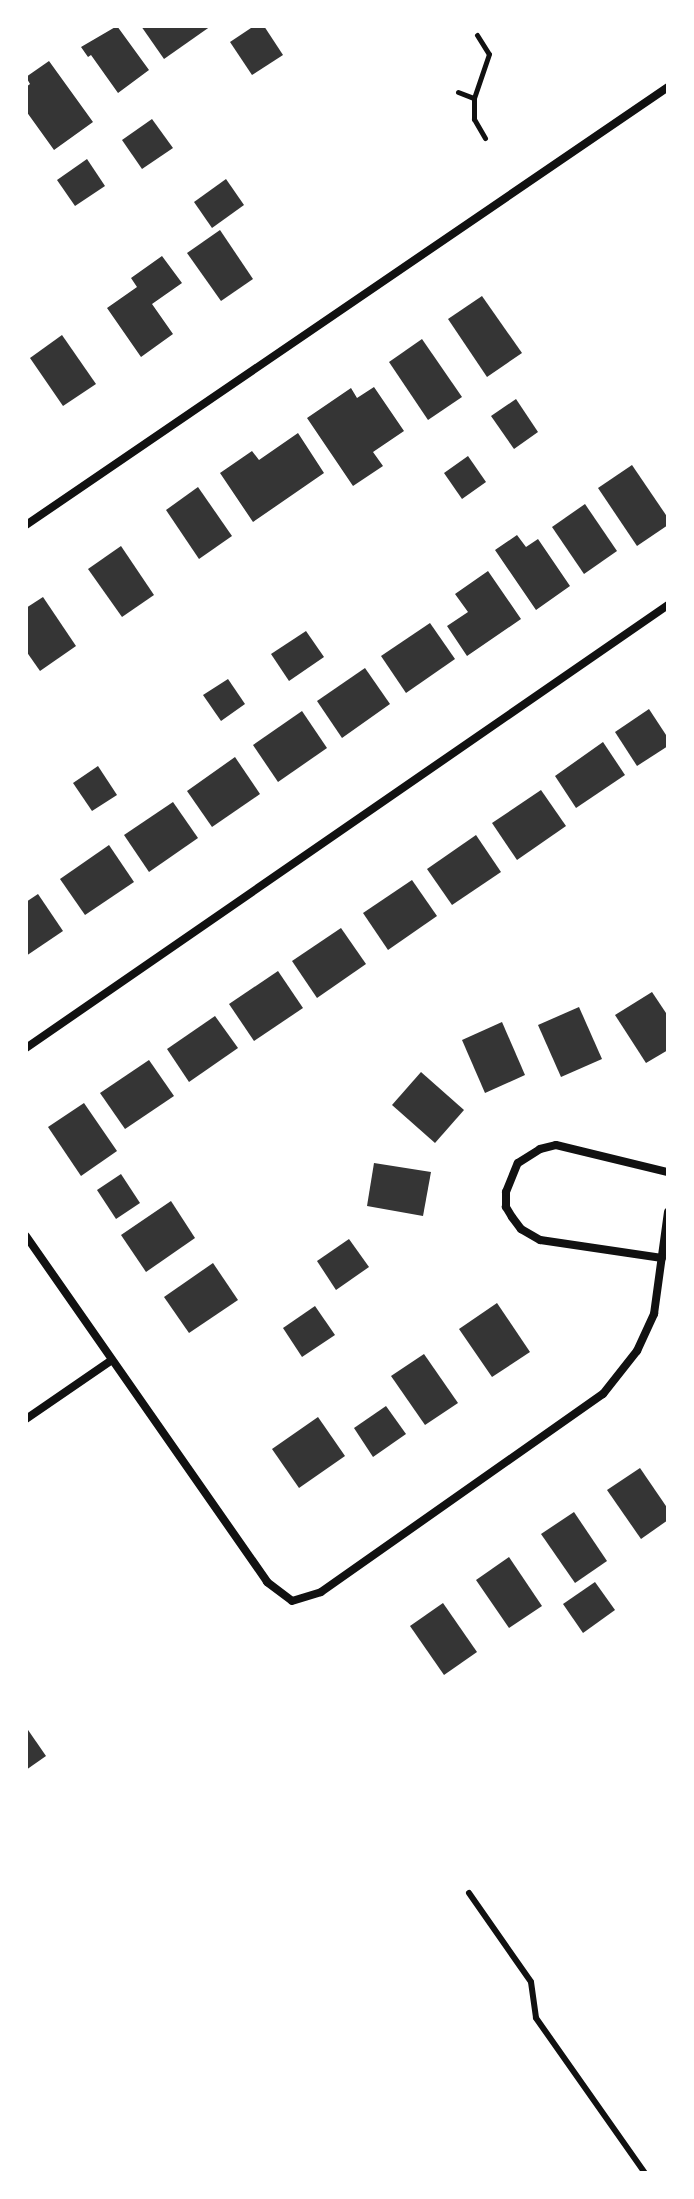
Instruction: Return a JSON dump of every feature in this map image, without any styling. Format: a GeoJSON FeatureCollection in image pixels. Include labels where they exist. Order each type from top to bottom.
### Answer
{"type":"FeatureCollection","features":[{"type":"Feature","properties":{"kind":"street"},"geometry":{"type":"LineString","coordinates":[[26,525],[668,87]]}},
{"type":"Feature","properties":{"kind":"street"},"geometry":{"type":"LineString","coordinates":[[26,1048],[668,605]]}},
{"type":"Feature","properties":{"kind":"street"},"geometry":{"type":"LineString","coordinates":[[662,1258],[540,1240],[521,1229],[512,1217],[506,1207],[506,1192],[518,1163],[540,1149],[556,1145],[668,1172]]}},
{"type":"Feature","properties":{"kind":"street"},"geometry":{"type":"LineString","coordinates":[[26,1236],[267,1582],[292,1601],[307,1599],[321,1592],[603,1394],[624,1371],[649,1329],[658,1297],[668,1212]]}},
{"type":"Feature","properties":{"kind":"street"},"geometry":{"type":"LineString","coordinates":[[26,1419],[112,1360]]}},
{"type":"Feature","properties":{"kind":"lane"},"geometry":{"type":"LineString","coordinates":[[469,1893],[531,1982],[536,2018],[645,2173]]}},
{"type":"Feature","properties":{"kind":"path"},"geometry":{"type":"LineString","coordinates":[[477,35],[489,54],[474,98],[474,119],[485,138]]}},
{"type":"Feature","properties":{"kind":"path"},"geometry":{"type":"LineString","coordinates":[[458,92],[474,98]]}},
{"type":"Feature","properties":{"kind":"building"},"geometry":{"type":"Polygon","coordinates":[[[117,26],[149,70],[118,93],[91,55],[88,57],[81,47],[117,26]]]}},
{"type":"Feature","properties":{"kind":"building"},"geometry":{"type":"Polygon","coordinates":[[[141,26],[211,26],[164,59],[141,26]]]}},
{"type":"Feature","properties":{"kind":"building"},"geometry":{"type":"Polygon","coordinates":[[[254,26],[264,26],[283,55],[252,75],[230,42],[254,26]]]}},
{"type":"Feature","properties":{"kind":"building"},"geometry":{"type":"Polygon","coordinates":[[[49,61],[93,122],[54,150],[26,111],[26,87],[30,84],[26,77],[49,61]]]}},
{"type":"Feature","properties":{"kind":"building"},"geometry":{"type":"Polygon","coordinates":[[[152,119],[173,148],[142,169],[122,140],[152,119]]]}},
{"type":"Feature","properties":{"kind":"building"},"geometry":{"type":"Polygon","coordinates":[[[87,159],[105,186],[75,206],[57,180],[87,159]]]}},
{"type":"Feature","properties":{"kind":"building"},"geometry":{"type":"Polygon","coordinates":[[[226,179],[244,205],[212,228],[194,202],[226,179]]]}},
{"type":"Feature","properties":{"kind":"building"},"geometry":{"type":"Polygon","coordinates":[[[220,230],[253,279],[221,301],[187,253],[220,230]]]}},
{"type":"Feature","properties":{"kind":"building"},"geometry":{"type":"Polygon","coordinates":[[[162,256],[182,283],[152,304],[173,334],[141,357],[107,308],[137,287],[131,278],[162,256]]]}},
{"type":"Feature","properties":{"kind":"building"},"geometry":{"type":"Polygon","coordinates":[[[482,296],[522,353],[487,377],[448,319],[482,296]]]}},
{"type":"Feature","properties":{"kind":"building"},"geometry":{"type":"Polygon","coordinates":[[[62,335],[96,384],[63,406],[30,358],[62,335]]]}},
{"type":"Feature","properties":{"kind":"building"},"geometry":{"type":"Polygon","coordinates":[[[422,339],[462,397],[428,420],[389,362],[422,339]]]}},
{"type":"Feature","properties":{"kind":"building"},"geometry":{"type":"Polygon","coordinates":[[[374,387],[404,431],[373,452],[383,466],[353,486],[307,418],[351,388],[357,398],[374,387]]]}},
{"type":"Feature","properties":{"kind":"building"},"geometry":{"type":"Polygon","coordinates":[[[516,399],[538,432],[514,449],[491,416],[516,399]]]}},
{"type":"Feature","properties":{"kind":"building"},"geometry":{"type":"Polygon","coordinates":[[[298,433],[324,473],[253,522],[220,473],[252,451],[259,460],[298,433]]]}},
{"type":"Feature","properties":{"kind":"building"},"geometry":{"type":"Polygon","coordinates":[[[468,456],[486,482],[462,499],[444,473],[468,456]]]}},
{"type":"Feature","properties":{"kind":"building"},"geometry":{"type":"Polygon","coordinates":[[[632,465],[668,518],[668,525],[637,546],[598,488],[632,465]]]}},
{"type":"Feature","properties":{"kind":"building"},"geometry":{"type":"Polygon","coordinates":[[[198,487],[232,536],[199,559],[166,510],[198,487]]]}},
{"type":"Feature","properties":{"kind":"building"},"geometry":{"type":"Polygon","coordinates":[[[585,504],[617,551],[584,574],[552,527],[585,504]]]}},
{"type":"Feature","properties":{"kind":"building"},"geometry":{"type":"Polygon","coordinates":[[[517,535],[526,547],[538,539],[570,586],[536,610],[495,550],[517,535]]]}},
{"type":"Feature","properties":{"kind":"building"},"geometry":{"type":"Polygon","coordinates":[[[121,546],[154,595],[122,617],[88,569],[121,546]]]}},
{"type":"Feature","properties":{"kind":"building"},"geometry":{"type":"Polygon","coordinates":[[[488,571],[521,619],[467,656],[447,626],[468,612],[455,594],[488,571]]]}},
{"type":"Feature","properties":{"kind":"building"},"geometry":{"type":"Polygon","coordinates":[[[43,597],[76,646],[40,671],[26,651],[26,608],[43,597]]]}},
{"type":"Feature","properties":{"kind":"building"},"geometry":{"type":"Polygon","coordinates":[[[430,623],[455,659],[406,693],[381,656],[430,623]]]}},
{"type":"Feature","properties":{"kind":"building"},"geometry":{"type":"Polygon","coordinates":[[[306,631],[324,657],[289,681],[271,654],[306,631]]]}},
{"type":"Feature","properties":{"kind":"building"},"geometry":{"type":"Polygon","coordinates":[[[365,668],[390,704],[342,738],[317,701],[365,668]]]}},
{"type":"Feature","properties":{"kind":"building"},"geometry":{"type":"Polygon","coordinates":[[[228,679],[245,704],[221,721],[203,695],[228,679]]]}},
{"type":"Feature","properties":{"kind":"building"},"geometry":{"type":"Polygon","coordinates":[[[649,709],[668,738],[668,746],[637,766],[615,732],[649,709]]]}},
{"type":"Feature","properties":{"kind":"building"},"geometry":{"type":"Polygon","coordinates":[[[302,711],[327,748],[278,782],[253,745],[302,711]]]}},
{"type":"Feature","properties":{"kind":"building"},"geometry":{"type":"Polygon","coordinates":[[[603,742],[625,775],[576,808],[555,776],[603,742]]]}},
{"type":"Feature","properties":{"kind":"building"},"geometry":{"type":"Polygon","coordinates":[[[235,757],[260,794],[212,827],[187,791],[235,757]]]}},
{"type":"Feature","properties":{"kind":"building"},"geometry":{"type":"Polygon","coordinates":[[[98,766],[117,795],[92,811],[73,783],[98,766]]]}},
{"type":"Feature","properties":{"kind":"building"},"geometry":{"type":"Polygon","coordinates":[[[541,790],[566,826],[517,860],[492,823],[541,790]]]}},
{"type":"Feature","properties":{"kind":"building"},"geometry":{"type":"Polygon","coordinates":[[[173,802],[198,838],[149,872],[124,835],[173,802]]]}},
{"type":"Feature","properties":{"kind":"building"},"geometry":{"type":"Polygon","coordinates":[[[476,835],[501,872],[452,905],[427,869],[476,835]]]}},
{"type":"Feature","properties":{"kind":"building"},"geometry":{"type":"Polygon","coordinates":[[[109,845],[134,882],[85,915],[60,879],[109,845]]]}},
{"type":"Feature","properties":{"kind":"building"},"geometry":{"type":"Polygon","coordinates":[[[412,880],[437,916],[388,950],[363,913],[412,880]]]}},
{"type":"Feature","properties":{"kind":"building"},"geometry":{"type":"Polygon","coordinates":[[[38,894],[63,931],[26,956],[26,902],[38,894]]]}},
{"type":"Feature","properties":{"kind":"building"},"geometry":{"type":"Polygon","coordinates":[[[341,928],[366,964],[317,998],[292,961],[341,928]]]}},
{"type":"Feature","properties":{"kind":"building"},"geometry":{"type":"Polygon","coordinates":[[[278,971],[303,1008],[254,1041],[229,1004],[278,971]]]}},
{"type":"Feature","properties":{"kind":"building"},"geometry":{"type":"Polygon","coordinates":[[[652,992],[668,1016],[668,1050],[646,1063],[615,1015],[652,992]]]}},
{"type":"Feature","properties":{"kind":"building"},"geometry":{"type":"Polygon","coordinates":[[[579,1007],[602,1059],[561,1077],[538,1025],[579,1007]]]}},
{"type":"Feature","properties":{"kind":"building"},"geometry":{"type":"Polygon","coordinates":[[[215,1016],[238,1048],[189,1082],[167,1049],[215,1016]]]}},
{"type":"Feature","properties":{"kind":"building"},"geometry":{"type":"Polygon","coordinates":[[[502,1022],[525,1075],[485,1093],[462,1040],[502,1022]]]}},
{"type":"Feature","properties":{"kind":"building"},"geometry":{"type":"Polygon","coordinates":[[[149,1060],[174,1096],[125,1129],[100,1093],[149,1060]]]}},
{"type":"Feature","properties":{"kind":"building"},"geometry":{"type":"Polygon","coordinates":[[[421,1072],[464,1110],[435,1143],[392,1105],[421,1072]]]}},
{"type":"Feature","properties":{"kind":"building"},"geometry":{"type":"Polygon","coordinates":[[[84,1103],[117,1151],[81,1176],[48,1127],[84,1103]]]}},
{"type":"Feature","properties":{"kind":"building"},"geometry":{"type":"Polygon","coordinates":[[[374,1163],[431,1172],[423,1216],[367,1206],[374,1163]]]}},
{"type":"Feature","properties":{"kind":"building"},"geometry":{"type":"Polygon","coordinates":[[[121,1174],[140,1203],[116,1219],[97,1190],[121,1174]]]}},
{"type":"Feature","properties":{"kind":"building"},"geometry":{"type":"Polygon","coordinates":[[[171,1201],[195,1238],[146,1272],[121,1235],[171,1201]]]}},
{"type":"Feature","properties":{"kind":"building"},"geometry":{"type":"Polygon","coordinates":[[[349,1239],[369,1267],[336,1290],[317,1261],[349,1239]]]}},
{"type":"Feature","properties":{"kind":"building"},"geometry":{"type":"Polygon","coordinates":[[[213,1263],[238,1300],[189,1333],[164,1297],[213,1263]]]}},
{"type":"Feature","properties":{"kind":"building"},"geometry":{"type":"Polygon","coordinates":[[[497,1303],[530,1352],[492,1377],[459,1329],[497,1303]]]}},
{"type":"Feature","properties":{"kind":"building"},"geometry":{"type":"Polygon","coordinates":[[[315,1306],[335,1335],[302,1357],[283,1328],[315,1306]]]}},
{"type":"Feature","properties":{"kind":"building"},"geometry":{"type":"Polygon","coordinates":[[[424,1354],[458,1403],[425,1425],[391,1376],[424,1354]]]}},
{"type":"Feature","properties":{"kind":"building"},"geometry":{"type":"Polygon","coordinates":[[[386,1406],[406,1434],[373,1457],[354,1428],[386,1406]]]}},
{"type":"Feature","properties":{"kind":"building"},"geometry":{"type":"Polygon","coordinates":[[[318,1417],[345,1456],[299,1488],[272,1449],[318,1417]]]}},
{"type":"Feature","properties":{"kind":"building"},"geometry":{"type":"Polygon","coordinates":[[[640,1468],[668,1509],[668,1520],[641,1539],[607,1490],[640,1468]]]}},
{"type":"Feature","properties":{"kind":"building"},"geometry":{"type":"Polygon","coordinates":[[[574,1512],[607,1561],[575,1583],[541,1534],[574,1512]]]}},
{"type":"Feature","properties":{"kind":"building"},"geometry":{"type":"Polygon","coordinates":[[[509,1557],[542,1606],[509,1628],[476,1580],[509,1557]]]}},
{"type":"Feature","properties":{"kind":"building"},"geometry":{"type":"Polygon","coordinates":[[[595,1582],[615,1610],[583,1633],[563,1604],[595,1582]]]}},
{"type":"Feature","properties":{"kind":"building"},"geometry":{"type":"Polygon","coordinates":[[[443,1603],[477,1652],[444,1675],[410,1626],[443,1603]]]}},
{"type":"Feature","properties":{"kind":"building"},"geometry":{"type":"Polygon","coordinates":[[[26,1727],[46,1756],[26,1770],[26,1727]]]}}]}
